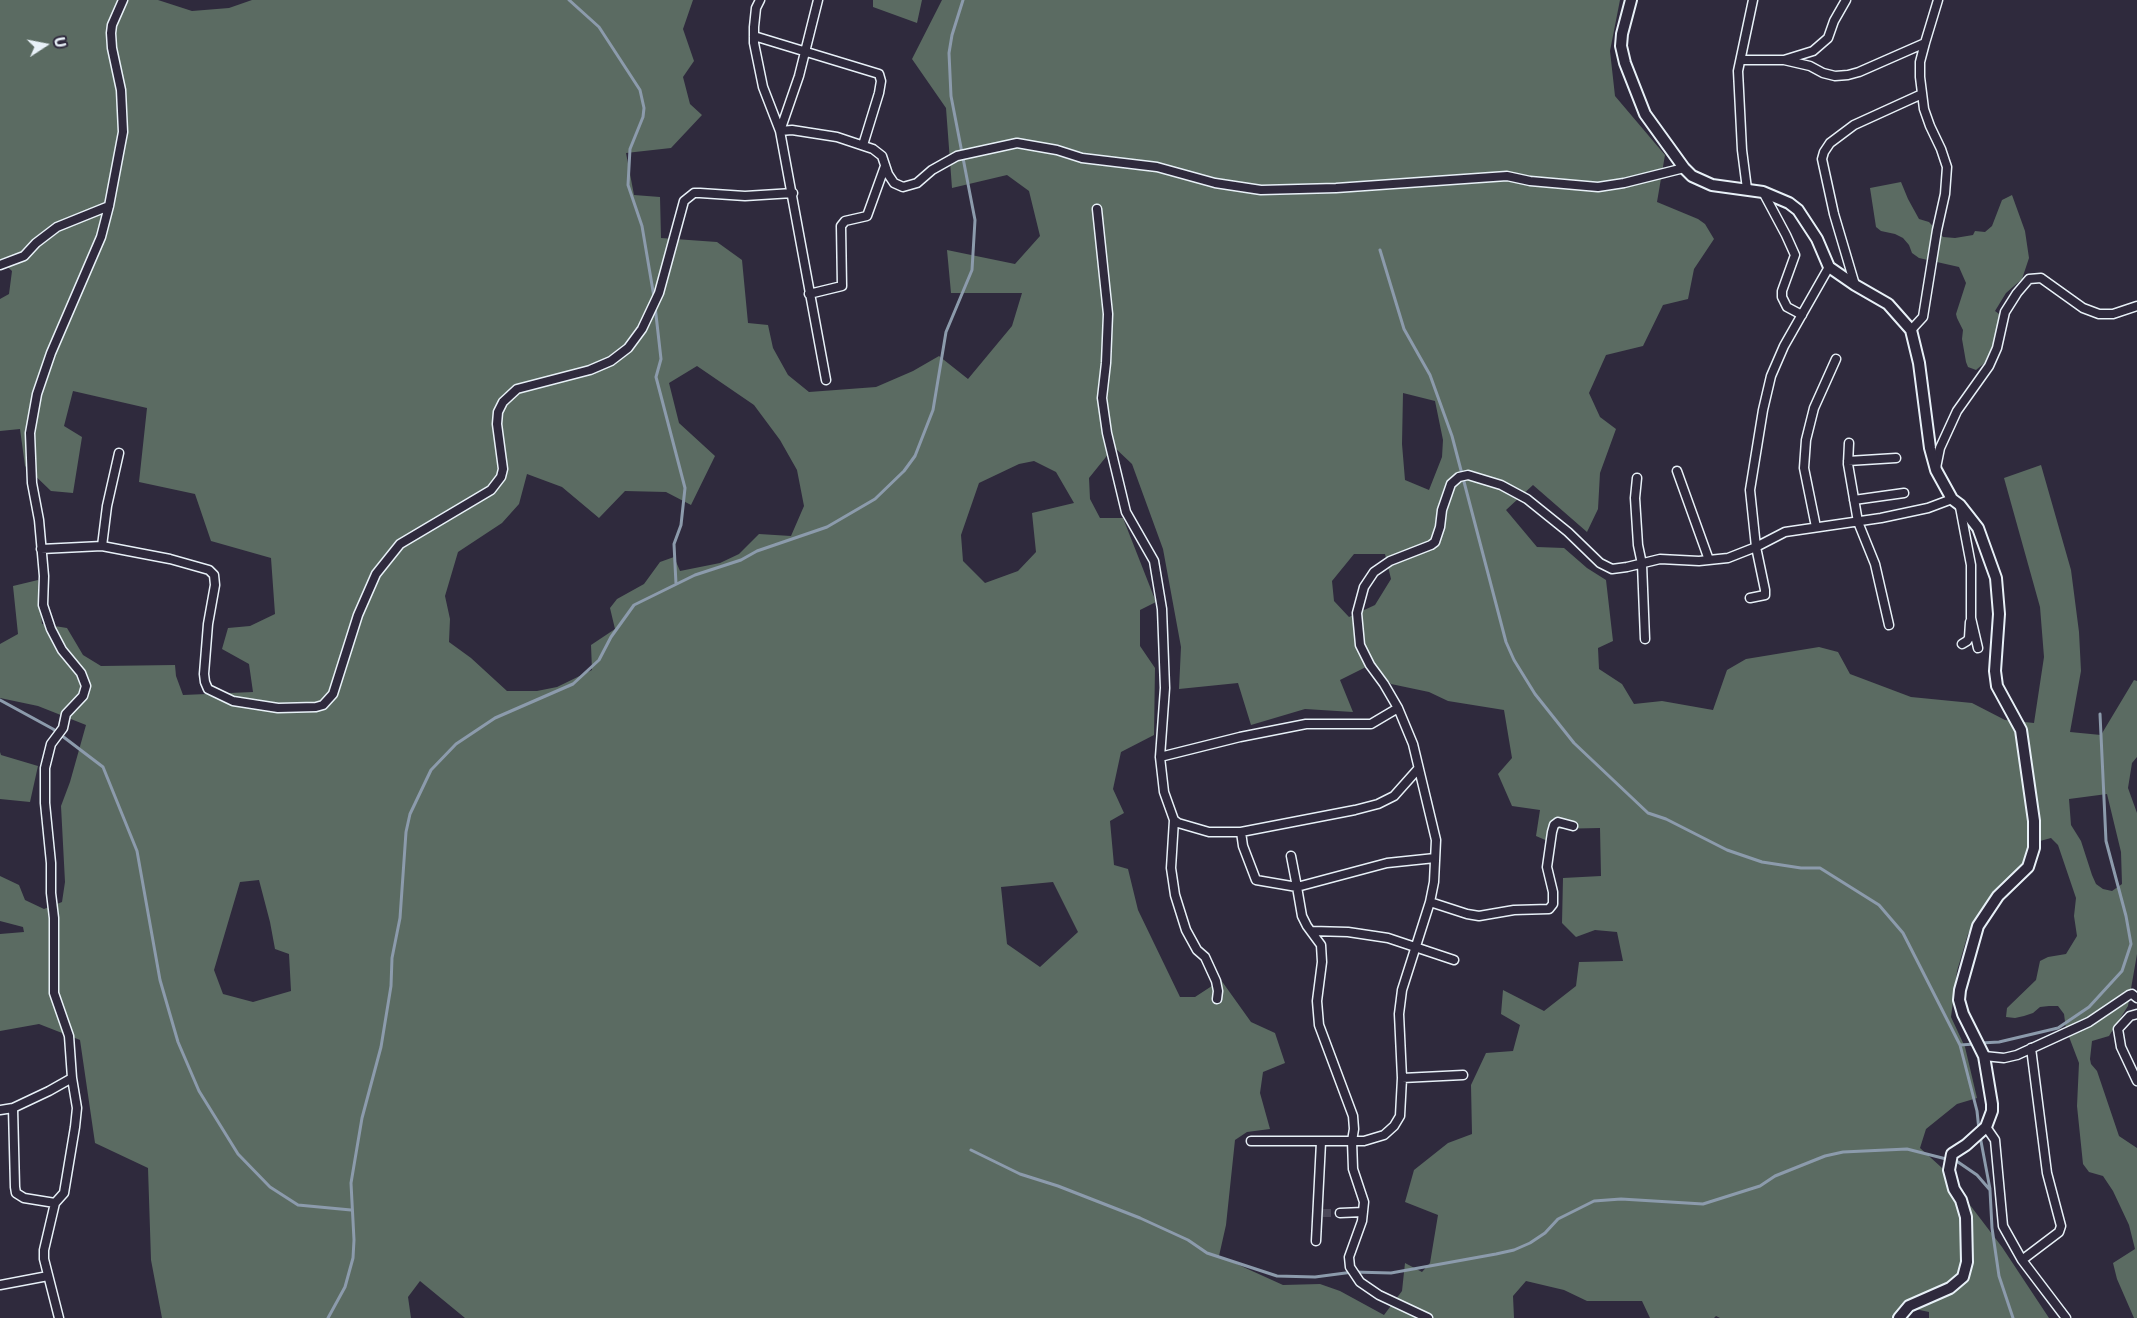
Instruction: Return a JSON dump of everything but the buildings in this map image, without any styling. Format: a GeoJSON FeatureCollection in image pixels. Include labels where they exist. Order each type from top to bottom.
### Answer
{"type":"FeatureCollection","features":[{"type":"Feature","properties":{"kind":"street"},"geometry":{"type":"LineString","coordinates":[[59,1318],[48,1276],[44,1250],[55,1203],[64,1193],[77,1114],[72,1078],[70,1036],[57,1004],[52,976],[54,918],[50,893],[51,863],[45,803],[45,768],[51,744],[63,728],[66,714],[83,696],[86,686],[81,673],[62,650],[51,629],[43,605],[44,576],[39,520],[32,483],[30,433],[36,394],[51,353],[101,237],[108,206],[123,132],[121,90],[111,34],[112,26],[123,0]]}},
{"type":"Feature","properties":{"kind":"street"},"geometry":{"type":"LineString","coordinates":[[760,0],[756,8],[754,36],[763,87],[780,131],[793,193],[809,294],[826,380]]}},
{"type":"Feature","properties":{"kind":"street"},"geometry":{"type":"LineString","coordinates":[[780,131],[794,94],[818,0]]}},
{"type":"Feature","properties":{"kind":"street"},"geometry":{"type":"LineString","coordinates":[[1631,0],[1622,34],[1621,46],[1624,63],[1645,114],[1684,168],[1692,176],[1712,185],[1763,192],[1789,203],[1798,210],[1817,239],[1829,268],[1888,304],[1911,330],[1919,363],[1930,448],[1936,470],[1956,502],[1978,528],[1996,578],[1999,614],[1995,672],[1997,686],[2021,730],[2034,821],[2034,848],[2028,867],[1998,896],[1978,926],[1962,977],[1959,1000],[1963,1014],[1983,1054],[1992,1104],[1992,1111],[1986,1127],[1966,1146],[1952,1154],[1949,1170],[1954,1189],[1961,1200],[1966,1217],[1967,1262],[1963,1277],[1950,1288],[1909,1306],[1899,1318]]}},
{"type":"Feature","properties":{"kind":"street"},"geometry":{"type":"LineString","coordinates":[[1747,189],[1742,150],[1738,71],[1742,60],[1753,0]]}},
{"type":"Feature","properties":{"kind":"street"},"geometry":{"type":"LineString","coordinates":[[1784,60],[1813,51],[1825,42],[1846,0]]}},
{"type":"Feature","properties":{"kind":"street"},"geometry":{"type":"LineString","coordinates":[[1911,330],[1922,317],[1924,310],[1945,194],[1947,167],[1942,149],[1930,126],[1922,94],[1920,62],[1938,0]]}},
{"type":"Feature","properties":{"kind":"street"},"geometry":{"type":"LineString","coordinates":[[754,36],[876,73],[880,76],[879,93],[863,145]]}},
{"type":"Feature","properties":{"kind":"street"},"geometry":{"type":"LineString","coordinates":[[1742,60],[1784,60],[1810,66],[1823,73],[1835,76],[1848,75],[1859,72],[1924,43]]}},
{"type":"Feature","properties":{"kind":"street"},"geometry":{"type":"LineString","coordinates":[[1855,285],[1834,214],[1822,159],[1824,152],[1830,143],[1854,125],[1922,94]]}},
{"type":"Feature","properties":{"kind":"street"},"geometry":{"type":"LineString","coordinates":[[780,131],[792,130],[837,137],[879,151],[894,183],[903,187],[909,187],[917,183],[932,170],[957,156],[1017,143],[1057,150],[1082,158],[1157,166],[1207,181],[1261,190],[1336,188],[1492,176],[1507,176],[1530,181],[1598,187],[1624,184],[1684,168]]}},
{"type":"Feature","properties":{"kind":"street"},"geometry":{"type":"LineString","coordinates":[[809,294],[842,286],[842,223],[867,216],[885,166]]}},
{"type":"Feature","properties":{"kind":"street"},"geometry":{"type":"LineString","coordinates":[[1763,192],[1795,255],[1782,291],[1783,300],[1787,307],[1802,315]]}},
{"type":"Feature","properties":{"kind":"street"},"geometry":{"type":"LineString","coordinates":[[41,549],[102,546],[204,567],[212,572],[215,585],[208,624],[204,674],[208,689],[233,701],[278,708],[316,707],[323,705],[333,694],[358,615],[376,574],[400,544],[491,490],[501,477],[503,469],[496,424],[498,412],[503,402],[517,389],[590,370],[611,362],[628,348],[642,329],[650,308],[659,293],[684,201],[689,196],[700,193],[745,196],[793,193]]}},
{"type":"Feature","properties":{"kind":"street"},"geometry":{"type":"LineString","coordinates":[[0,265],[24,256],[36,242],[57,227],[108,206]]}},
{"type":"Feature","properties":{"kind":"street"},"geometry":{"type":"LineString","coordinates":[[1097,209],[1108,314],[1102,398],[1107,433],[1126,512],[1154,561],[1162,609],[1165,688],[1160,757],[1164,792],[1174,820],[1170,868],[1175,895],[1186,930],[1197,950],[1205,957],[1216,981],[1217,999]]}},
{"type":"Feature","properties":{"kind":"street"},"geometry":{"type":"LineString","coordinates":[[1750,598],[1765,595],[1756,547],[1750,490],[1763,410],[1771,376],[1784,346],[1829,268]]}},
{"type":"Feature","properties":{"kind":"street"},"geometry":{"type":"LineString","coordinates":[[1936,470],[1940,448],[1957,412],[1989,366],[1997,348],[2006,312],[2017,293],[2029,279],[2041,278],[2084,308],[2099,314],[2113,314],[2137,306]]}},
{"type":"Feature","properties":{"kind":"street"},"geometry":{"type":"LineString","coordinates":[[1816,527],[1804,468],[1806,440],[1814,408],[1836,359]]}},
{"type":"Feature","properties":{"kind":"street"},"geometry":{"type":"LineString","coordinates":[[1849,443],[1848,461],[1858,522],[1875,564],[1889,625]]}},
{"type":"Feature","properties":{"kind":"street"},"geometry":{"type":"LineString","coordinates":[[102,546],[106,514],[119,453]]}},
{"type":"Feature","properties":{"kind":"street"},"geometry":{"type":"LineString","coordinates":[[1848,461],[1896,458]]}},
{"type":"Feature","properties":{"kind":"street"},"geometry":{"type":"LineString","coordinates":[[1677,471],[1708,560]]}},
{"type":"Feature","properties":{"kind":"street"},"geometry":{"type":"LineString","coordinates":[[1251,1141],[1321,1142],[1376,1138],[1394,1126],[1400,1116],[1402,1078],[1399,1014],[1402,990],[1427,917],[1434,882],[1436,840],[1413,744],[1398,708],[1370,665],[1360,644],[1357,613],[1364,587],[1374,572],[1390,561],[1435,542],[1442,510],[1451,484],[1459,477],[1468,476],[1507,488],[1527,499],[1568,532],[1600,563],[1612,569],[1666,558],[1708,560],[1728,558],[1756,547],[1785,532],[1858,522],[1956,502]]}},
{"type":"Feature","properties":{"kind":"street"},"geometry":{"type":"LineString","coordinates":[[1637,478],[1635,498],[1638,545],[1642,564],[1645,639]]}},
{"type":"Feature","properties":{"kind":"street"},"geometry":{"type":"LineString","coordinates":[[1854,500],[1904,493]]}},
{"type":"Feature","properties":{"kind":"street"},"geometry":{"type":"LineString","coordinates":[[1956,502],[1971,565],[1969,638],[1962,644]]}},
{"type":"Feature","properties":{"kind":"street"},"geometry":{"type":"LineString","coordinates":[[1970,618],[1978,648]]}},
{"type":"Feature","properties":{"kind":"street"},"geometry":{"type":"LineString","coordinates":[[1160,757],[1240,737],[1306,724],[1371,724],[1398,708]]}},
{"type":"Feature","properties":{"kind":"street"},"geometry":{"type":"LineString","coordinates":[[1174,820],[1183,825],[1209,832],[1241,832],[1355,810],[1378,804],[1394,796],[1405,786],[1418,769]]}},
{"type":"Feature","properties":{"kind":"street"},"geometry":{"type":"LineString","coordinates":[[1430,902],[1479,916],[1514,910],[1549,909],[1553,904],[1553,892],[1547,867],[1554,825],[1558,822],[1574,826]]}},
{"type":"Feature","properties":{"kind":"street"},"geometry":{"type":"LineString","coordinates":[[1241,832],[1256,880],[1297,887],[1387,863],[1435,858]]}},
{"type":"Feature","properties":{"kind":"street"},"geometry":{"type":"LineString","coordinates":[[1291,856],[1302,916],[1318,938],[1322,950],[1316,1001],[1319,1025],[1351,1107],[1354,1129],[1352,1141],[1353,1169],[1364,1202],[1362,1221],[1350,1251],[1350,1267],[1360,1282],[1379,1295],[1428,1318]]}},
{"type":"Feature","properties":{"kind":"street"},"geometry":{"type":"LineString","coordinates":[[1312,931],[1348,932],[1380,937],[1454,960]]}},
{"type":"Feature","properties":{"kind":"street"},"geometry":{"type":"LineString","coordinates":[[1983,1054],[2004,1058],[2016,1055],[2089,1022],[2129,995],[2132,994],[2137,998]]}},
{"type":"Feature","properties":{"kind":"street"},"geometry":{"type":"LineString","coordinates":[[2137,1014],[2130,1016],[2118,1029],[2121,1047],[2137,1081]]}},
{"type":"Feature","properties":{"kind":"street"},"geometry":{"type":"LineString","coordinates":[[2022,1260],[2059,1232],[2061,1226],[2047,1173],[2031,1048]]}},
{"type":"Feature","properties":{"kind":"street"},"geometry":{"type":"LineString","coordinates":[[1402,1078],[1463,1075]]}},
{"type":"Feature","properties":{"kind":"street"},"geometry":{"type":"LineString","coordinates":[[0,1110],[13,1108],[72,1078]]}},
{"type":"Feature","properties":{"kind":"street"},"geometry":{"type":"LineString","coordinates":[[13,1108],[16,1193],[24,1198],[55,1203]]}},
{"type":"Feature","properties":{"kind":"street"},"geometry":{"type":"LineString","coordinates":[[1986,1127],[1995,1140],[2003,1226],[2022,1260],[2066,1318]]}},
{"type":"Feature","properties":{"kind":"street"},"geometry":{"type":"LineString","coordinates":[[1316,1241],[1320,1214],[1321,1142]]}},
{"type":"Feature","properties":{"kind":"street"},"geometry":{"type":"LineString","coordinates":[[1340,1213],[1363,1212]]}},
{"type":"Feature","properties":{"kind":"street"},"geometry":{"type":"LineString","coordinates":[[0,1285],[48,1276]]}},
{"type":"Feature","properties":{"kind":"green space"},"geometry":{"type":"Polygon","coordinates":[[[0,0],[158,0],[192,11],[229,8],[252,0],[693,0],[683,29],[694,61],[683,77],[690,104],[702,115],[671,148],[626,153],[634,195],[660,197],[661,238],[717,242],[742,260],[748,323],[768,325],[773,348],[788,375],[809,392],[876,387],[913,371],[939,356],[968,379],[1012,326],[1022,293],[951,293],[947,250],[1015,264],[1040,236],[1029,191],[1007,175],[952,188],[946,108],[912,59],[942,0],[1620,0],[1610,51],[1615,96],[1665,155],[1657,202],[1698,219],[1705,224],[1714,239],[1694,269],[1688,299],[1663,305],[1643,346],[1606,355],[1589,393],[1600,417],[1616,429],[1600,473],[1598,509],[1587,532],[1533,485],[1506,510],[1537,547],[1564,548],[1587,568],[1606,580],[1613,641],[1598,648],[1599,669],[1622,684],[1634,704],[1662,701],[1713,710],[1727,670],[1746,659],[1819,647],[1838,652],[1850,674],[1911,697],[1972,703],[2005,720],[2034,723],[2044,657],[2040,607],[2004,478],[2041,465],[2071,570],[2079,632],[2081,671],[2070,732],[2101,735],[2134,680],[2137,681],[2137,757],[2132,763],[2128,788],[2137,813],[2137,954],[2128,1006],[2109,1036],[2092,1041],[2090,1059],[2091,1064],[2097,1071],[2119,1136],[2137,1148],[2137,1318],[2134,1318],[2117,1279],[2113,1263],[2135,1249],[2129,1225],[2113,1191],[2103,1176],[2089,1172],[2083,1164],[2077,1106],[2079,1063],[2066,1029],[2064,1014],[2058,1006],[2049,1006],[2040,1007],[2033,1013],[2024,1016],[2006,1017],[2007,1008],[2036,980],[2040,961],[2048,957],[2066,954],[2077,936],[2074,916],[2076,898],[2058,845],[2051,838],[2029,844],[2024,865],[1997,892],[1968,934],[1957,971],[1951,1017],[1965,1047],[1977,1098],[1957,1104],[1926,1129],[1920,1148],[1941,1167],[2002,1247],[2049,1318],[1929,1318],[1929,1312],[1915,1309],[1906,1318],[1720,1318],[1716,1316],[1714,1318],[1650,1318],[1642,1301],[1587,1301],[1564,1290],[1526,1281],[1513,1296],[1514,1318],[465,1318],[420,1281],[408,1297],[411,1318],[162,1318],[151,1260],[148,1168],[95,1143],[80,1040],[39,1024],[0,1031],[0,934],[24,932],[23,927],[0,921],[0,876],[19,885],[25,900],[44,909],[62,902],[65,882],[61,806],[70,782],[86,725],[38,706],[0,698],[0,644],[18,634],[13,586],[38,580],[42,624],[67,628],[83,655],[101,666],[175,665],[176,676],[183,695],[253,692],[249,664],[222,649],[228,628],[250,626],[275,614],[271,558],[211,541],[195,494],[139,482],[147,408],[73,391],[64,426],[82,437],[73,493],[51,491],[25,466],[20,429],[0,431],[0,299],[9,294],[12,271],[0,260],[0,0]],[[697,366],[669,383],[679,423],[715,456],[691,505],[666,492],[625,491],[599,518],[562,487],[527,474],[519,504],[502,523],[458,552],[445,596],[450,619],[449,642],[471,658],[507,691],[537,691],[557,687],[592,670],[591,645],[615,629],[610,608],[617,599],[644,584],[660,562],[674,557],[680,571],[720,563],[739,554],[759,534],[791,536],[804,506],[797,470],[780,440],[754,405],[697,366]],[[1403,393],[1402,444],[1405,480],[1429,490],[1442,457],[1443,440],[1435,401],[1403,393]],[[1114,447],[1089,478],[1090,499],[1100,518],[1123,518],[1156,602],[1140,610],[1140,646],[1155,668],[1154,735],[1121,752],[1113,789],[1124,813],[1110,821],[1114,865],[1128,869],[1138,910],[1180,997],[1195,997],[1221,980],[1251,1022],[1275,1033],[1285,1063],[1263,1072],[1260,1093],[1270,1129],[1247,1132],[1235,1140],[1226,1225],[1219,1256],[1283,1285],[1320,1284],[1340,1291],[1384,1315],[1402,1291],[1405,1263],[1422,1272],[1430,1263],[1438,1215],[1405,1202],[1414,1170],[1448,1143],[1472,1134],[1471,1085],[1486,1053],[1513,1051],[1520,1025],[1501,1014],[1503,990],[1544,1011],[1576,986],[1579,962],[1623,961],[1617,932],[1595,930],[1576,937],[1562,923],[1563,878],[1601,876],[1600,828],[1554,829],[1550,842],[1536,836],[1540,810],[1512,806],[1498,774],[1512,758],[1504,710],[1448,701],[1429,692],[1391,684],[1374,663],[1340,680],[1353,712],[1305,709],[1251,725],[1238,683],[1179,689],[1181,647],[1163,549],[1132,464],[1114,447]],[[1034,461],[1019,464],[979,483],[961,535],[963,561],[985,583],[1018,571],[1036,552],[1032,513],[1074,503],[1056,472],[1034,461]],[[1354,554],[1332,581],[1334,601],[1349,617],[1375,605],[1391,579],[1385,554],[1354,554]],[[2107,794],[2069,799],[2071,825],[2081,841],[2096,884],[2103,889],[2112,891],[2122,884],[2121,852],[2107,794]],[[259,880],[240,882],[214,970],[223,994],[253,1002],[291,991],[289,954],[275,949],[259,880]],[[1053,882],[1001,887],[1007,944],[1040,967],[1078,932],[1053,882]]]}},
{"type":"Feature","properties":{"kind":"green space"},"geometry":{"type":"Polygon","coordinates":[[[873,0],[922,0],[917,23],[873,7],[873,0]]]}},
{"type":"Feature","properties":{"kind":"green space"},"geometry":{"type":"Polygon","coordinates":[[[1901,182],[1919,219],[1929,222],[1943,237],[1955,238],[1973,235],[1975,231],[1985,232],[1992,226],[2002,200],[2012,195],[2025,231],[2029,258],[2022,279],[2006,293],[1995,311],[2002,316],[1996,330],[1992,350],[1987,361],[1976,370],[1968,367],[1966,362],[1962,339],[1963,330],[1956,314],[1966,283],[1959,267],[1919,258],[1912,253],[1909,245],[1903,238],[1881,231],[1876,227],[1870,188],[1901,182]]]}},
{"type":"Feature","properties":{"kind":"green space"},"geometry":{"type":"Polygon","coordinates":[[[0,752],[1,755],[38,766],[30,802],[0,799],[0,752]]]}},
{"type":"Feature","properties":{"kind":"waterway"},"geometry":{"type":"LineString","coordinates":[[569,0],[599,27],[640,90],[644,108],[643,117],[630,149],[628,185],[642,226],[654,297]]}},
{"type":"Feature","properties":{"kind":"waterway"},"geometry":{"type":"LineString","coordinates":[[328,1318],[345,1287],[353,1258],[351,1183],[362,1118],[381,1047],[391,986],[392,958],[400,918],[406,832],[410,814],[431,770],[456,744],[495,718],[573,684],[599,660],[611,637],[634,605],[695,575],[741,560],[757,551],[827,527],[875,499],[904,471],[915,456],[933,410],[946,332],[972,270],[975,220],[951,96],[949,53],[952,35],[963,0]]}},
{"type":"Feature","properties":{"kind":"waterway"},"geometry":{"type":"LineString","coordinates":[[1380,250],[1404,329],[1430,375],[1452,436],[1506,642],[1514,660],[1535,694],[1574,743],[1648,813],[1666,819],[1727,850],[1762,862],[1801,868],[1820,868],[1879,905],[1903,933],[1960,1045],[1977,1111],[1979,1130]]}},
{"type":"Feature","properties":{"kind":"waterway"},"geometry":{"type":"LineString","coordinates":[[655,306],[661,359],[656,377],[685,488],[681,525],[674,544],[676,584]]}},
{"type":"Feature","properties":{"kind":"waterway"},"geometry":{"type":"LineString","coordinates":[[0,700],[53,729],[103,767],[137,851],[160,980],[178,1042],[199,1091],[238,1154],[270,1187],[298,1205],[351,1210]]}},
{"type":"Feature","properties":{"kind":"waterway"},"geometry":{"type":"LineString","coordinates":[[1981,1043],[1999,1042],[2058,1028],[2089,1007],[2122,971],[2131,944],[2126,916],[2106,841],[2100,714]]}},
{"type":"Feature","properties":{"kind":"waterway"},"geometry":{"type":"LineString","coordinates":[[1960,1045],[1975,1044]]}},
{"type":"Feature","properties":{"kind":"waterway"},"geometry":{"type":"LineString","coordinates":[[1980,1136],[1990,1189]]}},
{"type":"Feature","properties":{"kind":"waterway"},"geometry":{"type":"LineString","coordinates":[[971,1150],[1020,1174],[1058,1186],[1140,1218],[1188,1240],[1207,1253],[1277,1276],[1315,1277],[1353,1272],[1391,1273],[1496,1254],[1514,1250],[1530,1243],[1545,1233],[1558,1219],[1594,1201],[1621,1199],[1703,1204],[1760,1186],[1775,1176],[1825,1156],[1843,1152],[1907,1149],[1958,1162],[1977,1175],[1990,1190],[1992,1228],[1999,1276],[2013,1318]]}},
{"type":"Feature","properties":{"kind":"tunnel"},"geometry":{"type":"LineString","coordinates":[[1323,1213],[1340,1213]]}}]}
